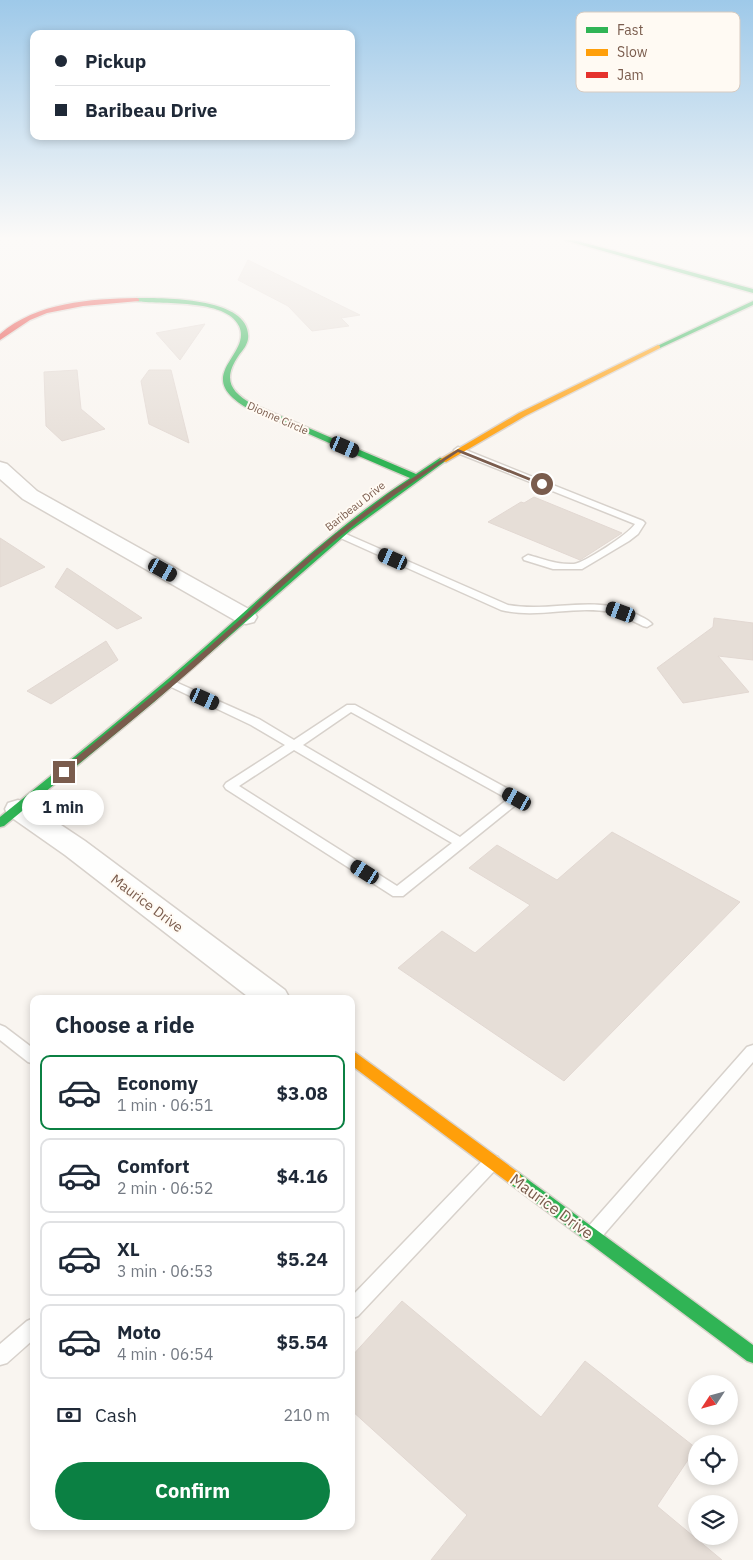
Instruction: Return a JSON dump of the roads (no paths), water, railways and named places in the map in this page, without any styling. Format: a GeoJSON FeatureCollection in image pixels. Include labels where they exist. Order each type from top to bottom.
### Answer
{"type":"FeatureCollection","features":[{"type":"Feature","properties":{"kind":"street","name":"Dionne Circle"},"geometry":{"type":"LineString","coordinates":[[0,338],[16,324],[30,317],[48,313]]}},
{"type":"Feature","properties":{"kind":"street","name":"Dionne Circle"},"geometry":{"type":"LineString","coordinates":[[228,313],[236,317],[246,333],[246,340],[225,370],[226,386],[232,394],[240,400],[276,417],[415,477]]}},
{"type":"Feature","properties":{"kind":"street","name":"Baribeau Drive"},"geometry":{"type":"LineString","coordinates":[[9,816],[171,683],[339,534],[415,477],[540,403],[732,313]]}},
{"type":"Feature","properties":{"kind":"street"},"geometry":{"type":"LineString","coordinates":[[0,468],[30,495],[246,617]]}},
{"type":"Feature","properties":{"kind":"street","name":"Maurice Drive"},"geometry":{"type":"LineString","coordinates":[[9,816],[75,848],[269,995]]}},
{"type":"Feature","properties":{"kind":"street","name":"Maurice Drive"},"geometry":{"type":"LineString","coordinates":[[355,1060],[753,1355]]}},
{"type":"Feature","properties":{"kind":"lane"},"geometry":{"type":"LineString","coordinates":[[458,450],[640,523],[636,532],[626,539],[578,566],[566,568],[552,566],[528,558]]}},
{"type":"Feature","properties":{"kind":"lane"},"geometry":{"type":"LineString","coordinates":[[339,534],[505,608],[521,612],[589,607],[610,609],[647,624]]}},
{"type":"Feature","properties":{"kind":"lane"},"geometry":{"type":"LineString","coordinates":[[171,683],[255,722],[461,843]]}},
{"type":"Feature","properties":{"kind":"lane"},"geometry":{"type":"LineString","coordinates":[[351,707],[517,799],[398,893],[230,786],[294,745],[351,707]]}},
{"type":"Feature","properties":{"kind":"lane"},"geometry":{"type":"LineString","coordinates":[[0,1031],[30,1055]]}},
{"type":"Feature","properties":{"kind":"lane"},"geometry":{"type":"LineString","coordinates":[[592,1235],[753,1051]]}},
{"type":"Feature","properties":{"kind":"lane"},"geometry":{"type":"LineString","coordinates":[[355,1306],[492,1162]]}},
{"type":"Feature","properties":{"kind":"lane"},"geometry":{"type":"LineString","coordinates":[[0,1356],[30,1330]]}}]}
